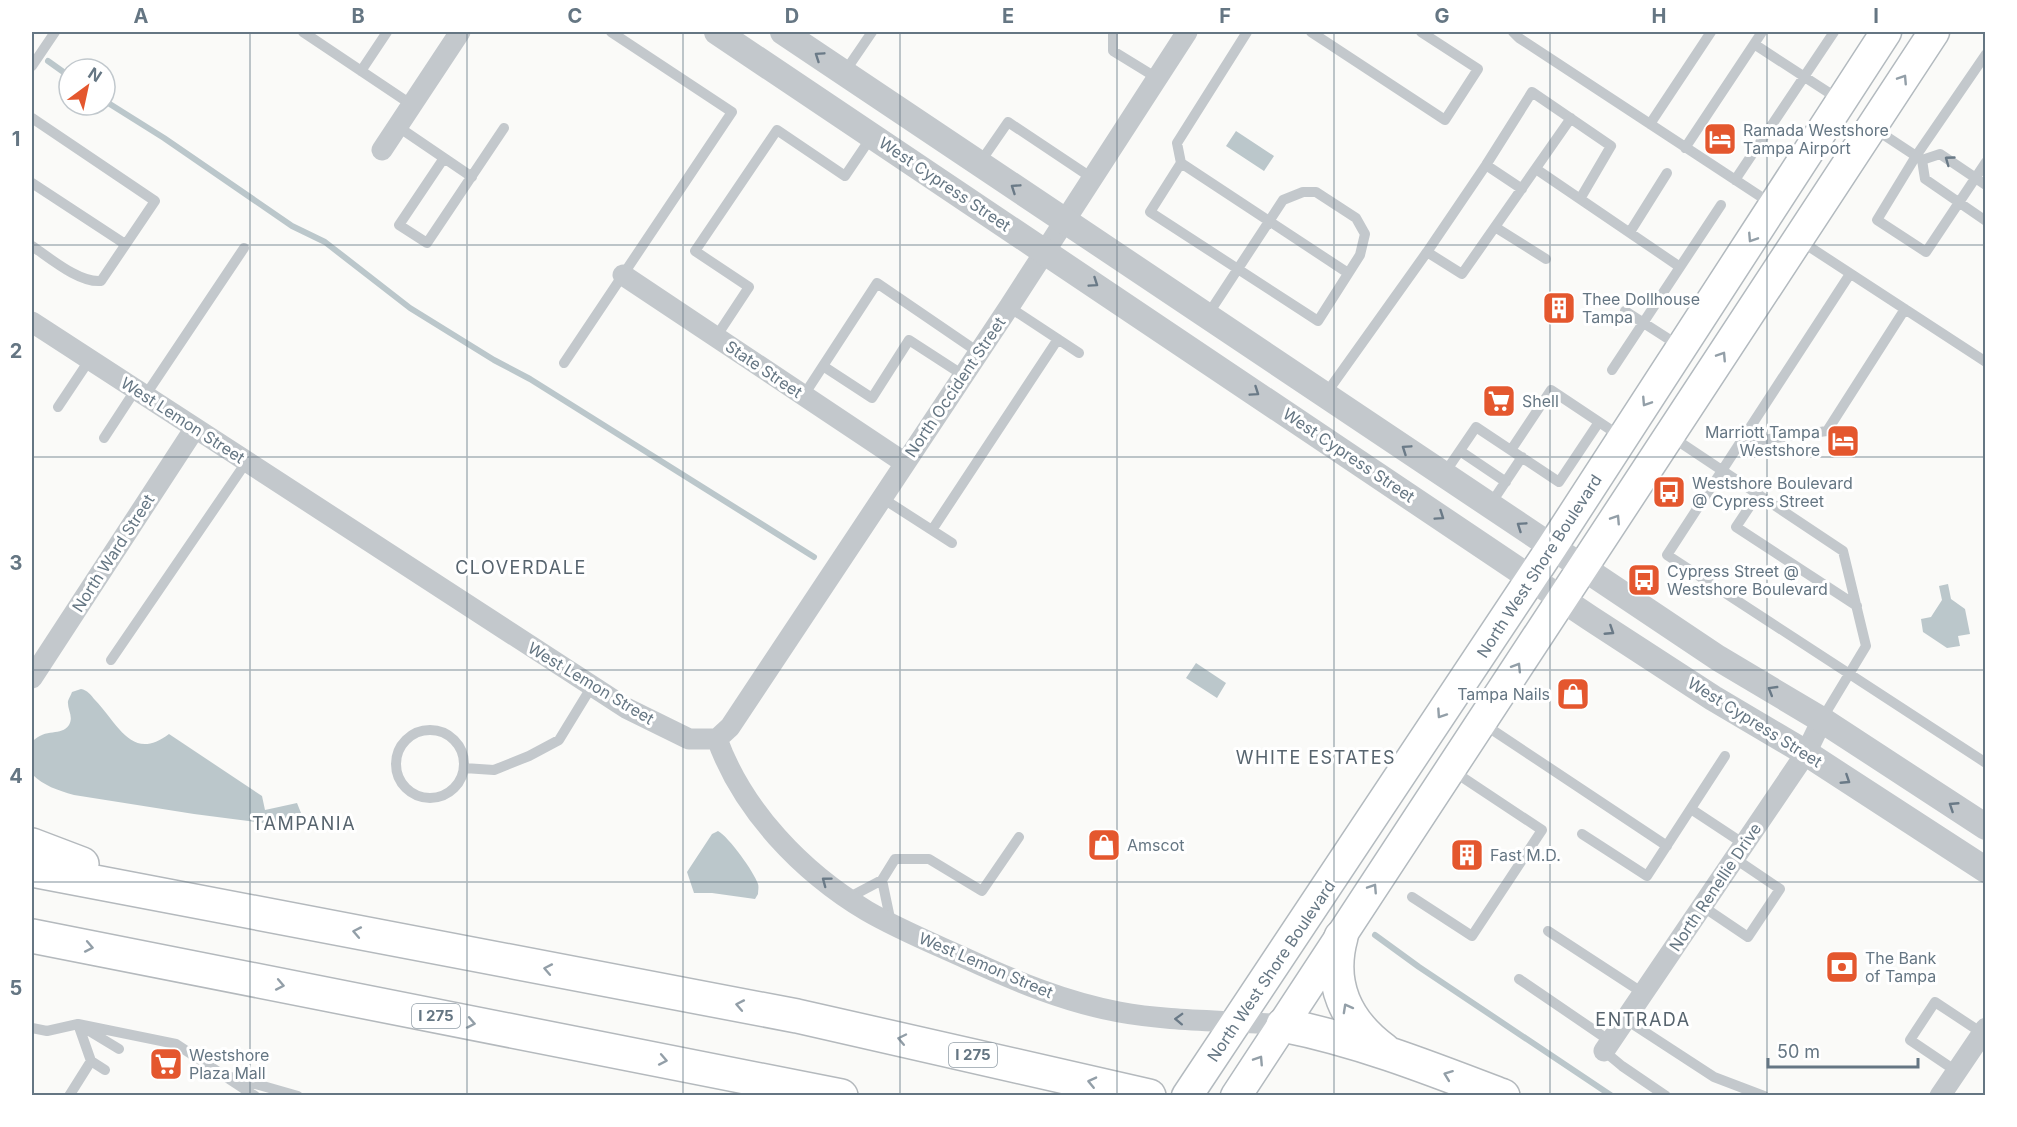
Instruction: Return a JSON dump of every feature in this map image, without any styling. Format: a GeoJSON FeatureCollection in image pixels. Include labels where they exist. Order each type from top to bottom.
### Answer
{"type":"FeatureCollection","features":[{"type":"Feature","properties":{"kind":"highway"},"geometry":{"type":"LineString","coordinates":[[32,844],[109,875],[201,902]]}},
{"type":"Feature","properties":{"kind":"highway","name":"I 275"},"geometry":{"type":"LineString","coordinates":[[32,870],[797,1016],[1149,1095]]}},
{"type":"Feature","properties":{"kind":"highway","name":"I 275"},"geometry":{"type":"LineString","coordinates":[[32,936],[841,1095]]}},
{"type":"Feature","properties":{"kind":"highway"},"geometry":{"type":"LineString","coordinates":[[1341,937],[1336,965],[1341,996],[1360,1029],[1385,1051]]}},
{"type":"Feature","properties":{"kind":"highway"},"geometry":{"type":"LineString","coordinates":[[1283,1025],[1314,1031],[1385,1051],[1503,1095]]}},
{"type":"Feature","properties":{"kind":"main road","name":"North West Shore Boulevard"},"geometry":{"type":"LineString","coordinates":[[1186,1095],[1588,491],[1611,430],[1681,348],[1886,32]]}},
{"type":"Feature","properties":{"kind":"main road"},"geometry":{"type":"LineString","coordinates":[[1236,1095],[1671,436],[1934,32]]}},
{"type":"Feature","properties":{"kind":"main road"},"geometry":{"type":"LineString","coordinates":[[1840,100],[1872,127]]}},
{"type":"Feature","properties":{"kind":"street"},"geometry":{"type":"LineString","coordinates":[[382,150],[460,32]]}},
{"type":"Feature","properties":{"kind":"street","name":"West Cypress Street"},"geometry":{"type":"LineString","coordinates":[[717,32],[1713,698],[1806,753],[1986,870]]}},
{"type":"Feature","properties":{"kind":"street","name":"North Occident Street"},"geometry":{"type":"LineString","coordinates":[[717,739],[730,727],[1009,307],[1187,32]]}},
{"type":"Feature","properties":{"kind":"street"},"geometry":{"type":"LineString","coordinates":[[787,33],[1583,568],[1719,658],[1822,720],[1986,828]]}},
{"type":"Feature","properties":{"kind":"street","name":"State Street"},"geometry":{"type":"LineString","coordinates":[[623,275],[905,463]]}},
{"type":"Feature","properties":{"kind":"street","name":"West Lemon Street"},"geometry":{"type":"LineString","coordinates":[[32,322],[626,708],[689,739],[717,739],[725,762],[741,790],[766,824],[796,856],[866,910],[1005,976],[1050,994],[1088,1005],[1151,1017],[1283,1025]]}},
{"type":"Feature","properties":{"kind":"street"},"geometry":{"type":"LineString","coordinates":[[1304,425],[1325,395]]}},
{"type":"Feature","properties":{"kind":"street","name":"North Ward Street"},"geometry":{"type":"LineString","coordinates":[[32,678],[195,428]]}},
{"type":"Feature","properties":{"kind":"street","name":"North Renellie Drive"},"geometry":{"type":"LineString","coordinates":[[1607,1046],[1806,753],[1822,720]]}},
{"type":"Feature","properties":{"kind":"street"},"geometry":{"type":"LineString","coordinates":[[1940,1095],[1984,1030]]}},
{"type":"Feature","properties":{"kind":"lane"},"geometry":{"type":"LineString","coordinates":[[32,66],[55,32]]}},
{"type":"Feature","properties":{"kind":"lane"},"geometry":{"type":"LineString","coordinates":[[303,32],[411,105]]}},
{"type":"Feature","properties":{"kind":"lane"},"geometry":{"type":"LineString","coordinates":[[361,71],[387,32]]}},
{"type":"Feature","properties":{"kind":"lane"},"geometry":{"type":"LineString","coordinates":[[564,363],[732,112],[610,32]]}},
{"type":"Feature","properties":{"kind":"lane"},"geometry":{"type":"LineString","coordinates":[[844,73],[872,32]]}},
{"type":"Feature","properties":{"kind":"lane"},"geometry":{"type":"LineString","coordinates":[[1113,32],[1113,51],[1157,78]]}},
{"type":"Feature","properties":{"kind":"lane"},"geometry":{"type":"LineString","coordinates":[[1247,32],[1177,143],[1182,163],[1348,273]]}},
{"type":"Feature","properties":{"kind":"lane"},"geometry":{"type":"LineString","coordinates":[[1311,32],[1445,120],[1478,69],[1421,32]]}},
{"type":"Feature","properties":{"kind":"lane"},"geometry":{"type":"LineString","coordinates":[[1513,32],[1773,205]]}},
{"type":"Feature","properties":{"kind":"lane"},"geometry":{"type":"LineString","coordinates":[[1650,124],[1711,32]]}},
{"type":"Feature","properties":{"kind":"lane"},"geometry":{"type":"LineString","coordinates":[[1685,148],[1762,32]]}},
{"type":"Feature","properties":{"kind":"lane"},"geometry":{"type":"LineString","coordinates":[[1735,180],[1834,32]]}},
{"type":"Feature","properties":{"kind":"lane"},"geometry":{"type":"LineString","coordinates":[[1754,44],[1840,100]]}},
{"type":"Feature","properties":{"kind":"lane"},"geometry":{"type":"LineString","coordinates":[[1986,54],[1877,220],[1926,252],[1986,162]]}},
{"type":"Feature","properties":{"kind":"lane"},"geometry":{"type":"LineString","coordinates":[[1325,395],[1427,252],[1532,92],[1611,146],[1580,199]]}},
{"type":"Feature","properties":{"kind":"lane"},"geometry":{"type":"LineString","coordinates":[[32,118],[155,201],[101,281],[91,282],[80,277],[32,246]]}},
{"type":"Feature","properties":{"kind":"lane"},"geometry":{"type":"LineString","coordinates":[[1427,252],[1462,274],[1571,118]]}},
{"type":"Feature","properties":{"kind":"lane"},"geometry":{"type":"LineString","coordinates":[[979,164],[1008,122],[1092,178]]}},
{"type":"Feature","properties":{"kind":"lane"},"geometry":{"type":"LineString","coordinates":[[398,126],[472,177]]}},
{"type":"Feature","properties":{"kind":"lane"},"geometry":{"type":"LineString","coordinates":[[1872,127],[1919,158],[1925,179],[1986,221]]}},
{"type":"Feature","properties":{"kind":"lane"},"geometry":{"type":"LineString","coordinates":[[444,158],[399,225],[427,243],[504,128]]}},
{"type":"Feature","properties":{"kind":"lane"},"geometry":{"type":"LineString","coordinates":[[716,337],[749,287],[696,251],[777,130],[845,176],[872,136]]}},
{"type":"Feature","properties":{"kind":"lane"},"geometry":{"type":"LineString","coordinates":[[1919,158],[1940,154],[1986,185]]}},
{"type":"Feature","properties":{"kind":"lane"},"geometry":{"type":"LineString","coordinates":[[1182,163],[1150,212],[1237,270],[1318,321],[1360,255],[1365,234],[1356,218],[1316,192],[1303,192],[1283,200],[1269,221],[1237,270],[1207,316]]}},
{"type":"Feature","properties":{"kind":"lane"},"geometry":{"type":"LineString","coordinates":[[1486,165],[1522,189]]}},
{"type":"Feature","properties":{"kind":"lane"},"geometry":{"type":"LineString","coordinates":[[1536,169],[1680,267]]}},
{"type":"Feature","properties":{"kind":"lane"},"geometry":{"type":"LineString","coordinates":[[1630,232],[1667,173]]}},
{"type":"Feature","properties":{"kind":"lane"},"geometry":{"type":"LineString","coordinates":[[32,183],[125,244]]}},
{"type":"Feature","properties":{"kind":"lane"},"geometry":{"type":"LineString","coordinates":[[1612,370],[1721,205]]}},
{"type":"Feature","properties":{"kind":"lane"},"geometry":{"type":"LineString","coordinates":[[1495,227],[1546,259]]}},
{"type":"Feature","properties":{"kind":"lane"},"geometry":{"type":"LineString","coordinates":[[1798,240],[1986,362]]}},
{"type":"Feature","properties":{"kind":"lane"},"geometry":{"type":"LineString","coordinates":[[104,438],[141,392],[244,248]]}},
{"type":"Feature","properties":{"kind":"lane"},"geometry":{"type":"LineString","coordinates":[[1850,274],[1667,555],[1986,763]]}},
{"type":"Feature","properties":{"kind":"lane"},"geometry":{"type":"LineString","coordinates":[[804,395],[876,283],[978,352]]}},
{"type":"Feature","properties":{"kind":"lane"},"geometry":{"type":"LineString","coordinates":[[1009,307],[1079,353]]}},
{"type":"Feature","properties":{"kind":"lane"},"geometry":{"type":"LineString","coordinates":[[1740,443],[1827,430],[1905,309]]}},
{"type":"Feature","properties":{"kind":"lane"},"geometry":{"type":"LineString","coordinates":[[1625,311],[1681,348]]}},
{"type":"Feature","properties":{"kind":"lane"},"geometry":{"type":"LineString","coordinates":[[932,530],[1058,339]]}},
{"type":"Feature","properties":{"kind":"lane"},"geometry":{"type":"LineString","coordinates":[[823,366],[872,398],[909,340],[963,375]]}},
{"type":"Feature","properties":{"kind":"lane"},"geometry":{"type":"LineString","coordinates":[[58,407],[90,359]]}},
{"type":"Feature","properties":{"kind":"lane"},"geometry":{"type":"LineString","coordinates":[[1444,474],[1476,427],[1559,482],[1611,430],[1551,390],[1511,450]]}},
{"type":"Feature","properties":{"kind":"lane"},"geometry":{"type":"LineString","coordinates":[[1671,436],[1843,551],[1866,646],[1822,720]]}},
{"type":"Feature","properties":{"kind":"lane"},"geometry":{"type":"LineString","coordinates":[[1460,451],[1506,482]]}},
{"type":"Feature","properties":{"kind":"lane"},"geometry":{"type":"LineString","coordinates":[[1490,505],[1522,457]]}},
{"type":"Feature","properties":{"kind":"lane"},"geometry":{"type":"LineString","coordinates":[[111,660],[247,462]]}},
{"type":"Feature","properties":{"kind":"lane"},"geometry":{"type":"LineString","coordinates":[[1564,475],[1588,491]]}},
{"type":"Feature","properties":{"kind":"lane"},"geometry":{"type":"LineString","coordinates":[[1758,494],[1736,527],[1857,606]]}},
{"type":"Feature","properties":{"kind":"lane"},"geometry":{"type":"LineString","coordinates":[[882,498],[952,543]]}},
{"type":"Feature","properties":{"kind":"lane"},"geometry":{"type":"LineString","coordinates":[[464,768],[494,770],[529,756],[559,740],[592,686]]}},
{"type":"Feature","properties":{"kind":"lane"},"geometry":{"type":"LineString","coordinates":[[1482,723],[1667,846]]}},
{"type":"Feature","properties":{"kind":"lane"},"geometry":{"type":"LineString","coordinates":[[429,729],[452,737],[464,757],[464,768],[455,788],[446,795],[436,798],[414,795],[398,779],[395,769],[400,746],[418,731],[429,729]]}},
{"type":"Feature","properties":{"kind":"lane"},"geometry":{"type":"LineString","coordinates":[[1582,834],[1647,876],[1725,756]]}},
{"type":"Feature","properties":{"kind":"lane"},"geometry":{"type":"LineString","coordinates":[[1412,897],[1472,936],[1542,830],[1451,770]]}},
{"type":"Feature","properties":{"kind":"lane"},"geometry":{"type":"LineString","coordinates":[[1691,809],[1780,889],[1748,937],[1702,906]]}},
{"type":"Feature","properties":{"kind":"lane"},"geometry":{"type":"LineString","coordinates":[[848,898],[882,880],[895,859],[929,859],[982,891],[1019,837]]}},
{"type":"Feature","properties":{"kind":"lane"},"geometry":{"type":"LineString","coordinates":[[882,880],[891,923]]}},
{"type":"Feature","properties":{"kind":"lane"},"geometry":{"type":"LineString","coordinates":[[1548,931],[1642,993]]}},
{"type":"Feature","properties":{"kind":"lane"},"geometry":{"type":"LineString","coordinates":[[1519,979],[1607,1046],[1622,1066],[1666,1095]]}},
{"type":"Feature","properties":{"kind":"lane"},"geometry":{"type":"LineString","coordinates":[[1956,1071],[1910,1040],[1935,1002],[1984,1030]]}},
{"type":"Feature","properties":{"kind":"lane"},"geometry":{"type":"LineString","coordinates":[[1625,1019],[1714,1077],[1764,1095]]}},
{"type":"Feature","properties":{"kind":"lane"},"geometry":{"type":"LineString","coordinates":[[32,1029],[46,1031],[78,1024],[176,1044],[255,1095]]}},
{"type":"Feature","properties":{"kind":"lane"},"geometry":{"type":"LineString","coordinates":[[78,1024],[119,1049]]}},
{"type":"Feature","properties":{"kind":"lane"},"geometry":{"type":"LineString","coordinates":[[78,1024],[91,1061],[105,1070]]}},
{"type":"Feature","properties":{"kind":"lane"},"geometry":{"type":"LineString","coordinates":[[69,1095],[91,1061]]}},
{"type":"Feature","properties":{"kind":"lane"},"geometry":{"type":"LineString","coordinates":[[220,1073],[298,1095]]}},
{"type":"Feature","properties":{"kind":"shaded area"},"geometry":{"type":"Polygon","coordinates":[[[1236,131],[1274,156],[1264,171],[1226,146],[1236,131]]]}},
{"type":"Feature","properties":{"kind":"shaded area"},"geometry":{"type":"Polygon","coordinates":[[[1948,584],[1951,599],[1965,609],[1970,634],[1958,636],[1960,646],[1947,648],[1923,632],[1921,619],[1931,617],[1942,600],[1939,586],[1948,584]]]}},
{"type":"Feature","properties":{"kind":"shaded area"},"geometry":{"type":"Polygon","coordinates":[[[1196,663],[1226,683],[1217,698],[1186,678],[1196,663]]]}},
{"type":"Feature","properties":{"kind":"shaded area"},"geometry":{"type":"Polygon","coordinates":[[[81,689],[90,695],[127,737],[145,744],[156,742],[169,734],[262,796],[265,810],[297,803],[303,818],[290,824],[271,824],[74,795],[46,785],[32,774],[32,742],[37,737],[66,729],[71,719],[68,701],[72,692],[81,689]]]}},
{"type":"Feature","properties":{"kind":"shaded area"},"geometry":{"type":"Polygon","coordinates":[[[718,831],[734,847],[756,879],[758,894],[755,899],[694,893],[687,872],[712,834],[718,831]]]}},
{"type":"Feature","properties":{"kind":"waterway"},"geometry":{"type":"LineString","coordinates":[[48,61],[57,67]]}},
{"type":"Feature","properties":{"kind":"waterway"},"geometry":{"type":"LineString","coordinates":[[117,109],[292,226],[325,242],[410,308],[494,360],[530,379],[814,557]]}},
{"type":"Feature","properties":{"kind":"waterway"},"geometry":{"type":"LineString","coordinates":[[1375,935],[1612,1096]]}},
{"type":"Feature","properties":{"kind":"place","name":"Ramada Westshore Tampa Airport"},"geometry":{"type":"Point","coordinates":[1720,139]}},
{"type":"Feature","properties":{"kind":"place","name":"Thee Dollhouse Tampa"},"geometry":{"type":"Point","coordinates":[1559,308]}},
{"type":"Feature","properties":{"kind":"place","name":"Shell"},"geometry":{"type":"Point","coordinates":[1499,401]}},
{"type":"Feature","properties":{"kind":"place","name":"Marriott Tampa Westshore"},"geometry":{"type":"Point","coordinates":[1843,441]}},
{"type":"Feature","properties":{"kind":"place","name":"Westshore Boulevard @ Cypress Street"},"geometry":{"type":"Point","coordinates":[1669,492]}},
{"type":"Feature","properties":{"kind":"place","name":"Cypress Street @ Westshore Boulevard"},"geometry":{"type":"Point","coordinates":[1644,580]}},
{"type":"Feature","properties":{"kind":"place","name":"Tampa Nails"},"geometry":{"type":"Point","coordinates":[1573,694]}},
{"type":"Feature","properties":{"kind":"place","name":"Amscot"},"geometry":{"type":"Point","coordinates":[1104,845]}},
{"type":"Feature","properties":{"kind":"place","name":"Fast M.D."},"geometry":{"type":"Point","coordinates":[1467,855]}},
{"type":"Feature","properties":{"kind":"place","name":"The Bank of Tampa"},"geometry":{"type":"Point","coordinates":[1842,967]}},
{"type":"Feature","properties":{"kind":"place","name":"Westshore Plaza Mall"},"geometry":{"type":"Point","coordinates":[166,1064]}},
{"type":"Feature","properties":{"kind":"district","name":"CLOVERDALE"},"geometry":{"type":"Point","coordinates":[521,568]}},
{"type":"Feature","properties":{"kind":"district","name":"WHITE ESTATES"},"geometry":{"type":"Point","coordinates":[1316,758]}},
{"type":"Feature","properties":{"kind":"district","name":"TAMPANIA"},"geometry":{"type":"Point","coordinates":[304,824]}},
{"type":"Feature","properties":{"kind":"district","name":"ENTRADA"},"geometry":{"type":"Point","coordinates":[1643,1020]}}]}
